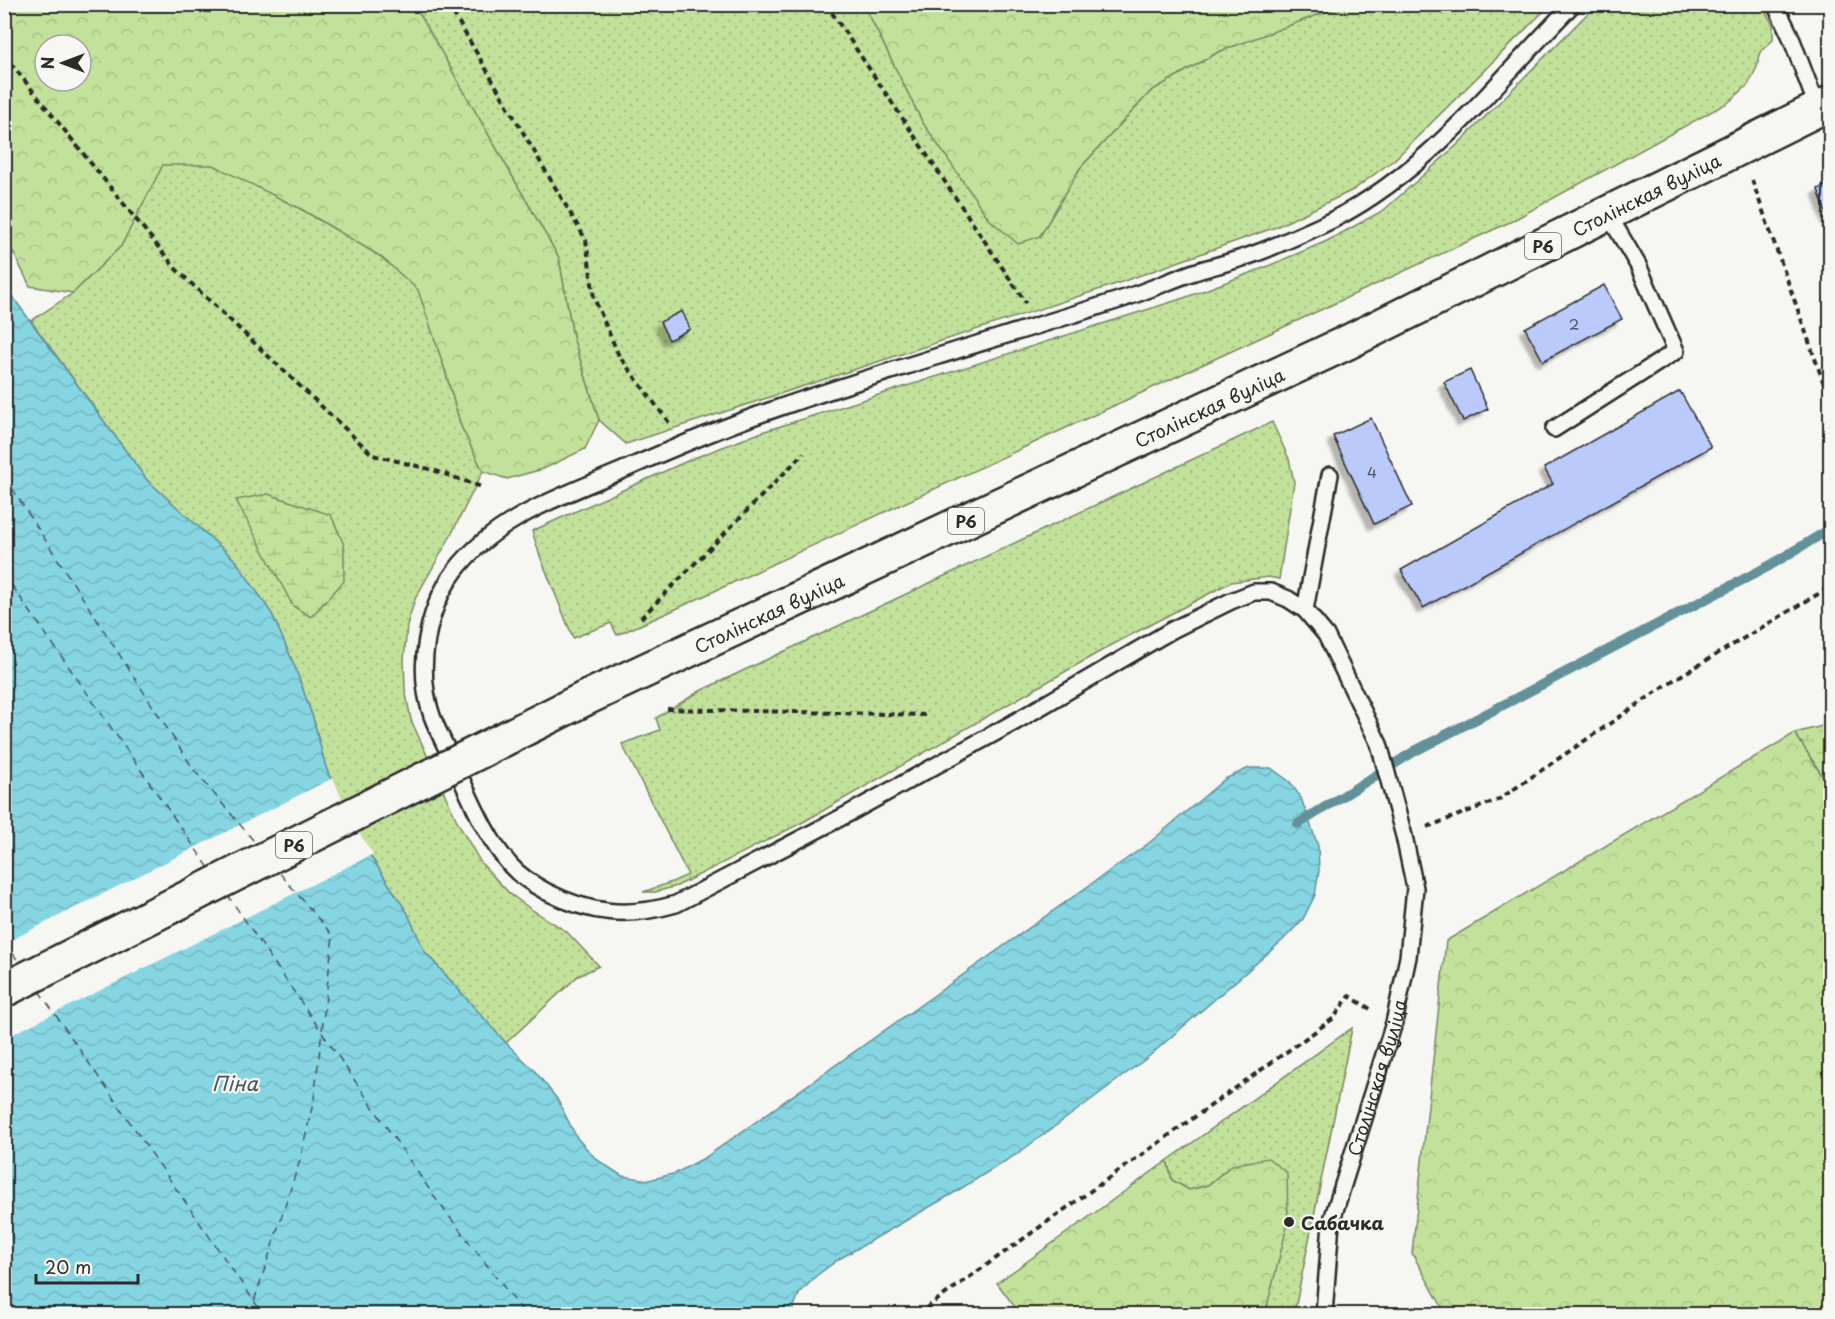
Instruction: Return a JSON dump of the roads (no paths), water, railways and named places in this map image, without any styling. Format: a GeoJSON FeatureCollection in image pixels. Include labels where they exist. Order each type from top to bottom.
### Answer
{"type":"FeatureCollection","features":[{"type":"Feature","properties":{"kind":"main road","name":"Столінская вуліца"},"geometry":{"type":"LineString","coordinates":[[4,990],[584,699],[1348,342],[1824,106]]}},
{"type":"Feature","properties":{"kind":"lane"},"geometry":{"type":"LineString","coordinates":[[1330,475],[1305,610],[1271,592],[1254,592],[1231,601],[1172,630],[1003,729],[846,815],[676,904],[656,910],[616,913],[592,910],[537,887],[512,868],[476,811],[432,714],[424,667],[428,637],[440,597],[456,569],[477,547],[507,524],[570,493],[775,409],[1252,255],[1323,225],[1380,193],[1432,148],[1490,92],[1574,4]]}},
{"type":"Feature","properties":{"kind":"lane"},"geometry":{"type":"LineString","coordinates":[[1776,4],[1824,106]]}},
{"type":"Feature","properties":{"kind":"lane"},"geometry":{"type":"LineString","coordinates":[[1554,429],[1676,351],[1638,265],[1608,214]]}},
{"type":"Feature","properties":{"kind":"lane","name":"Столінская вуліца"},"geometry":{"type":"LineString","coordinates":[[1305,610],[1326,635],[1379,744],[1404,836],[1415,888],[1408,957],[1394,1023],[1331,1223],[1324,1314]]}},
{"type":"Feature","properties":{"kind":"water","name":"Піна"},"geometry":{"type":"Polygon","coordinates":[[[4,285],[147,480],[236,561],[272,614],[295,667],[313,718],[326,768],[349,823],[407,912],[425,952],[506,1043],[534,1070],[557,1099],[577,1138],[596,1159],[622,1176],[649,1180],[676,1173],[706,1157],[1149,843],[1225,779],[1249,768],[1271,768],[1290,782],[1301,798],[1318,846],[1319,871],[1315,895],[1303,919],[1283,940],[1147,1058],[1017,1154],[839,1259],[816,1276],[799,1294],[791,1314],[5,1314],[4,285]]]}},
{"type":"Feature","properties":{"kind":"waterway"},"geometry":{"type":"LineString","coordinates":[[1298,824],[1415,751],[1769,566],[1830,529]]}},
{"type":"Feature","properties":{"kind":"place","name":"Сабачка"},"geometry":{"type":"Point","coordinates":[1289,1222]}}]}
